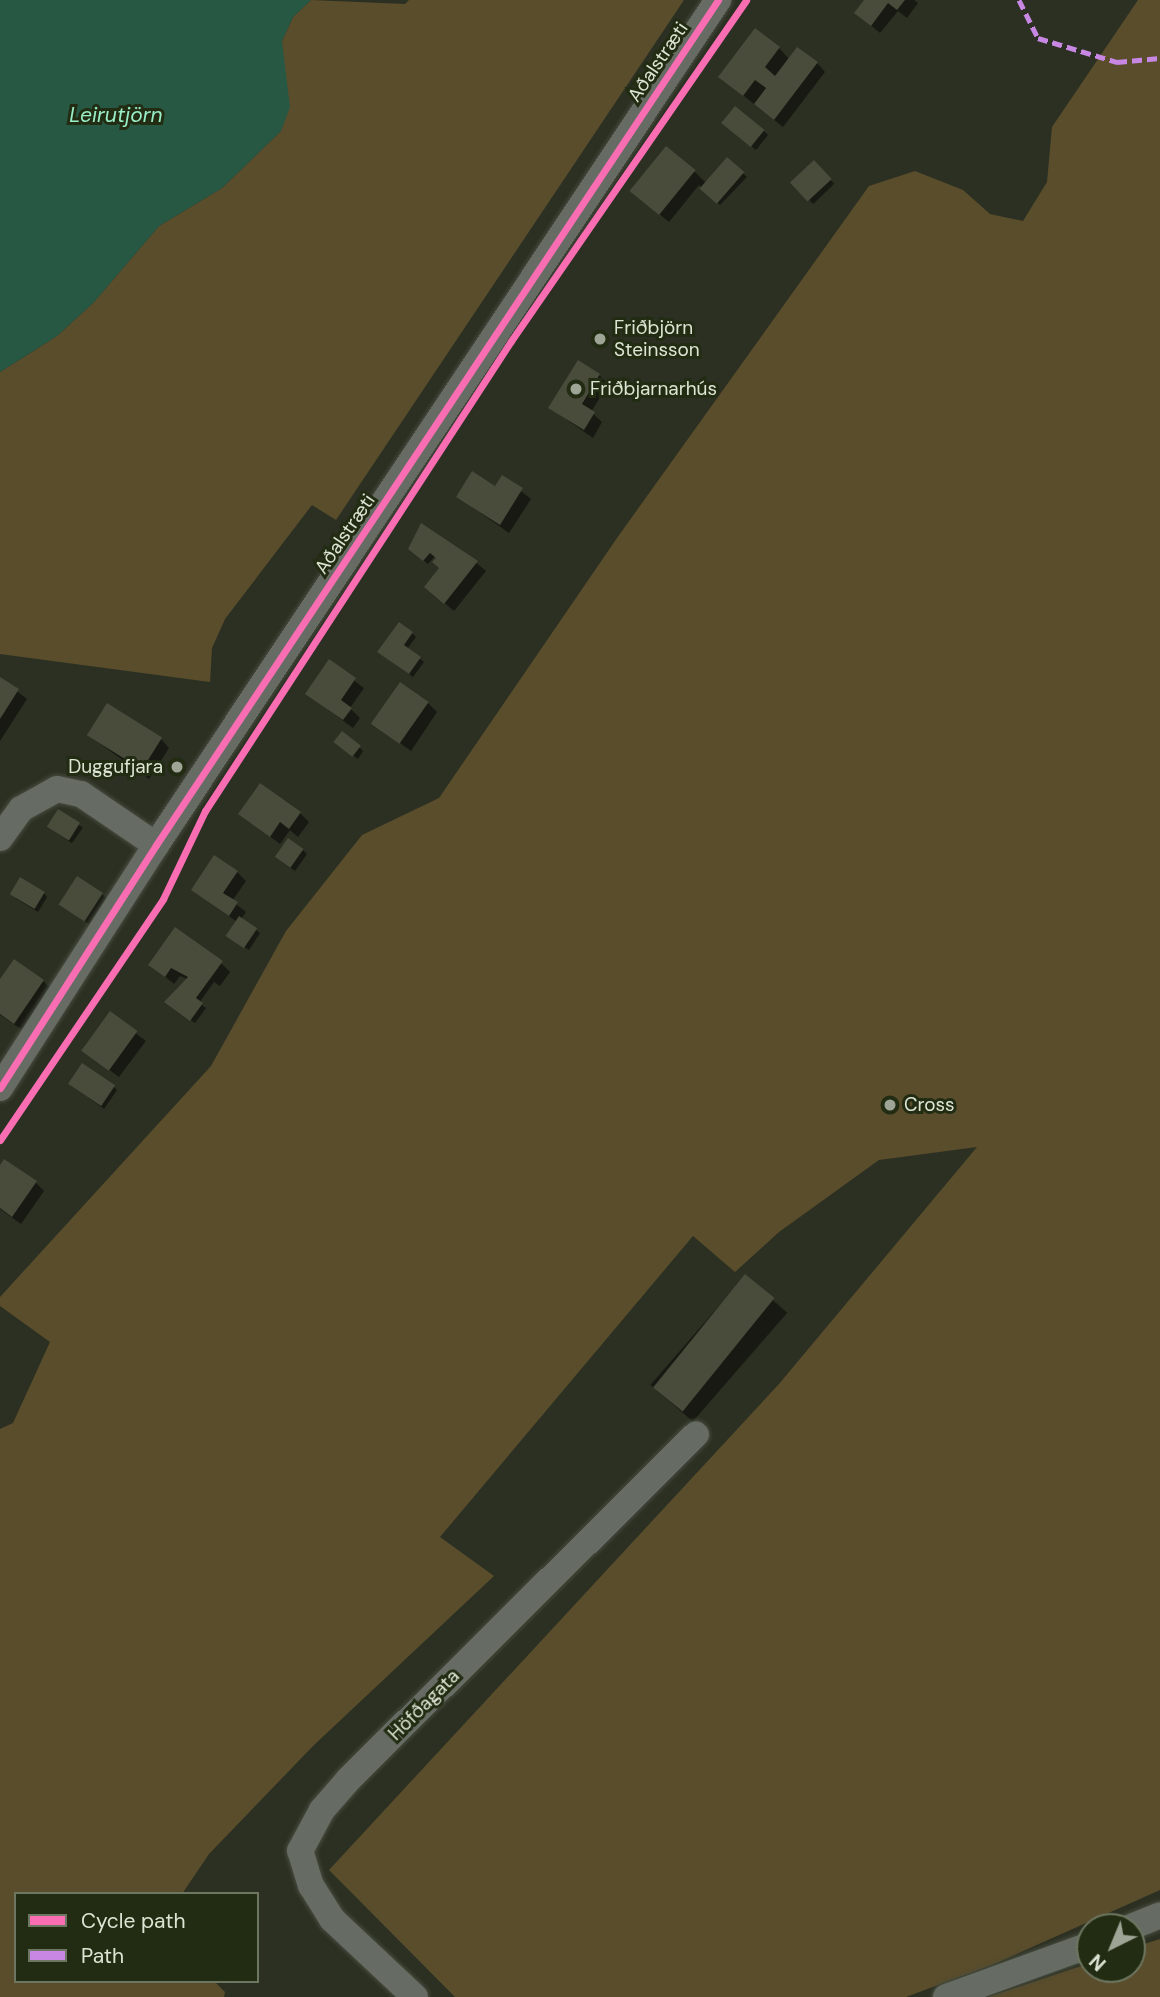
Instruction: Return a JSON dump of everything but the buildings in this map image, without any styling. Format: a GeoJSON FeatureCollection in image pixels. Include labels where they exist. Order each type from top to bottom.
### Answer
{"type":"FeatureCollection","features":[{"type":"Feature","properties":{"kind":"street","name":"Aðalstræti"},"geometry":{"type":"LineString","coordinates":[[0,1088],[156,845],[718,0]]}},
{"type":"Feature","properties":{"kind":"street"},"geometry":{"type":"LineString","coordinates":[[0,838],[21,809],[57,789],[81,794],[156,845]]}},
{"type":"Feature","properties":{"kind":"street","name":"Höfðagata"},"geometry":{"type":"LineString","coordinates":[[415,1997],[332,1919],[311,1886],[300,1851],[323,1811],[349,1779],[696,1435]]}},
{"type":"Feature","properties":{"kind":"street"},"geometry":{"type":"LineString","coordinates":[[946,1997],[1076,1950]]}},
{"type":"Feature","properties":{"kind":"shaded area"},"geometry":{"type":"Polygon","coordinates":[[[311,0],[405,4],[409,0],[684,0],[336,520],[312,505],[225,619],[212,648],[210,682],[0,654],[0,372],[57,336],[94,302],[159,226],[222,188],[281,131],[282,41],[293,17],[311,0]]]}},
{"type":"Feature","properties":{"kind":"shaded area"},"geometry":{"type":"Polygon","coordinates":[[[1138,0],[1160,0],[1160,1890],[1108,1913],[1076,1913],[1076,1928],[992,1965],[906,1997],[455,1997],[329,1870],[779,1384],[977,1147],[879,1160],[779,1232],[735,1272],[693,1236],[440,1537],[494,1576],[313,1746],[209,1854],[183,1892],[14,1892],[14,1983],[216,1983],[225,1992],[224,1997],[0,1997],[0,1429],[13,1423],[50,1342],[0,1306],[0,1297],[211,1066],[286,931],[362,835],[439,798],[617,538],[869,186],[915,171],[963,190],[990,214],[1023,221],[1047,182],[1052,127],[1138,0]]]}},
{"type":"Feature","properties":{"kind":"shaded area"},"geometry":{"type":"Polygon","coordinates":[[[1160,1939],[1160,1997],[988,1997],[1076,1968],[1076,1983],[1146,1983],[1146,1944],[1160,1939]]]}},
{"type":"Feature","properties":{"kind":"water","name":"Leirutjörn"},"geometry":{"type":"Polygon","coordinates":[[[0,0],[311,0],[293,17],[282,41],[290,107],[281,131],[222,188],[159,226],[94,302],[57,336],[0,372],[0,0]]]}},
{"type":"Feature","properties":{"kind":"marked path"},"geometry":{"type":"LineString","coordinates":[[1019,0],[1038,38],[1117,62],[1160,58]]}},
{"type":"Feature","properties":{"kind":"cycle path"},"geometry":{"type":"LineString","coordinates":[[0,1088],[156,845],[718,0]]}},
{"type":"Feature","properties":{"kind":"cycle path"},"geometry":{"type":"LineString","coordinates":[[0,1140],[163,899],[205,811],[511,341],[746,0]]}},
{"type":"Feature","properties":{"kind":"place","name":"Friðbjörn Steinsson"},"geometry":{"type":"Point","coordinates":[600,339]}},
{"type":"Feature","properties":{"kind":"place","name":"Friðbjarnarhús"},"geometry":{"type":"Point","coordinates":[576,389]}},
{"type":"Feature","properties":{"kind":"place","name":"Duggufjara"},"geometry":{"type":"Point","coordinates":[177,767]}},
{"type":"Feature","properties":{"kind":"place","name":"Cross"},"geometry":{"type":"Point","coordinates":[890,1105]}}]}
